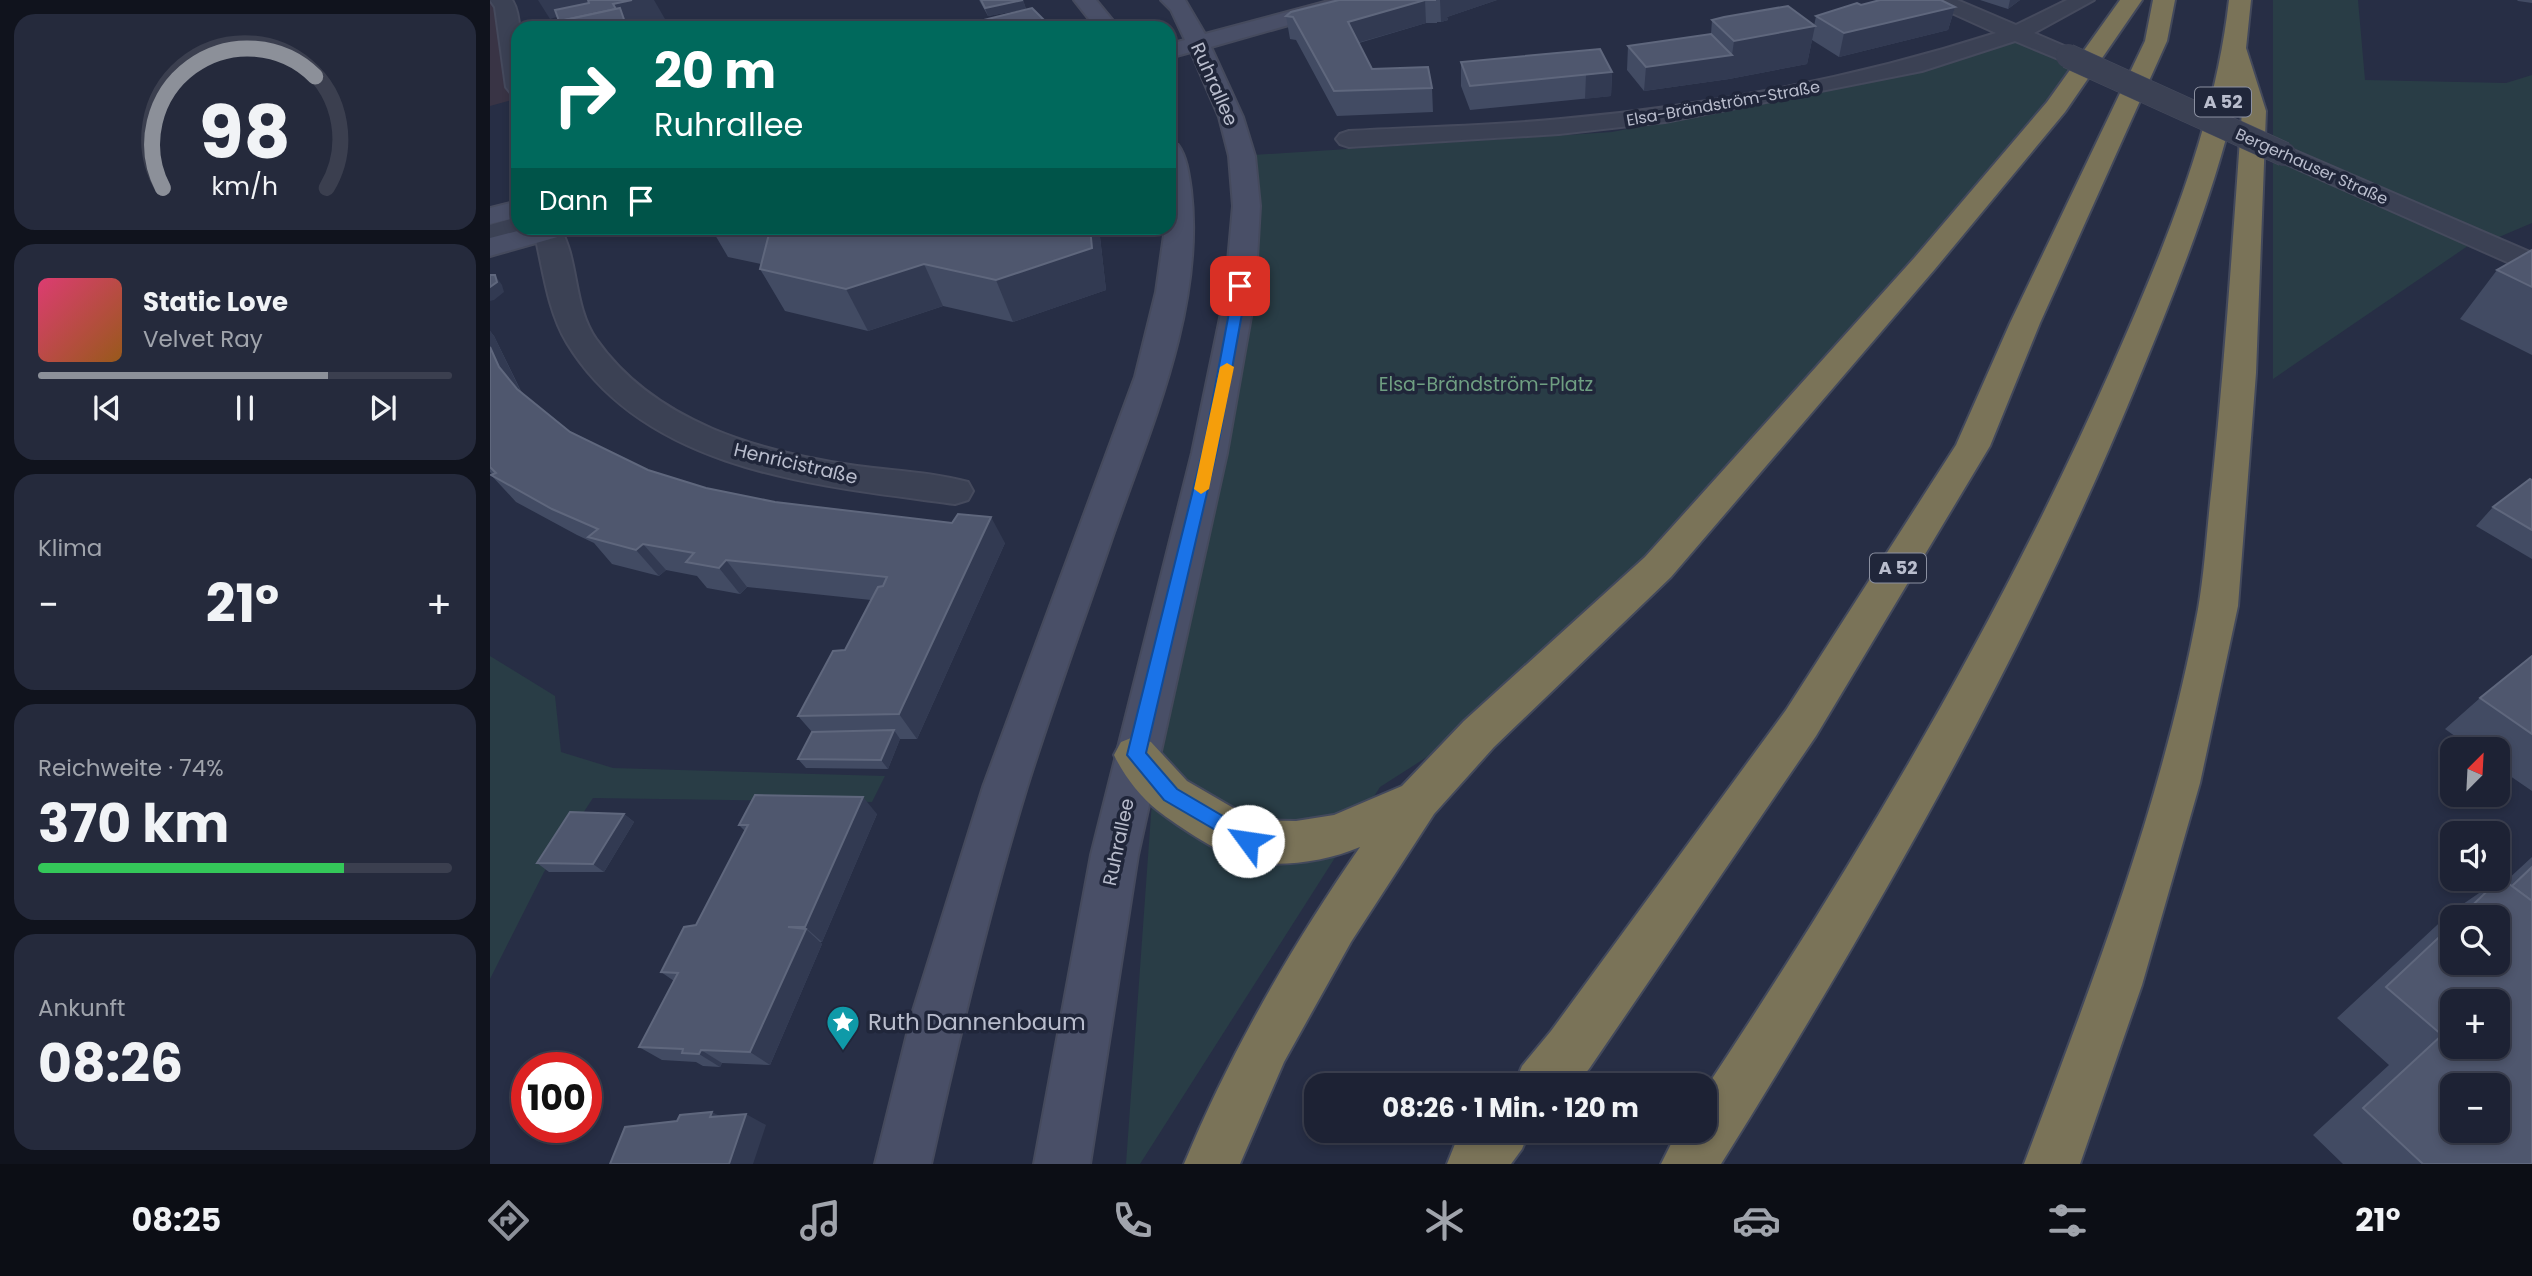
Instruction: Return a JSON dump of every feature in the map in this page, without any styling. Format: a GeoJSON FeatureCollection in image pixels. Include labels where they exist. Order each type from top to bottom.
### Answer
{"type":"FeatureCollection","features":[{"type":"Feature","properties":{"kind":"highway"},"geometry":{"type":"LineString","coordinates":[[1212,1164],[1266,1044],[1334,926],[1418,800],[1479,734],[1658,567],[1925,263],[2056,107],[2132,0]]}},
{"type":"Feature","properties":{"kind":"highway","name":"A 52"},"geometry":{"type":"LineString","coordinates":[[1551,1073],[1570,1050],[1801,723],[1973,446],[2025,323],[2156,41],[2164,0]]}},
{"type":"Feature","properties":{"kind":"highway","name":"A 52"},"geometry":{"type":"LineString","coordinates":[[1689,1164],[1783,1020],[1916,793],[2013,615],[2119,389],[2195,203],[2237,51],[2240,0]]}},
{"type":"Feature","properties":{"kind":"highway"},"geometry":{"type":"LineString","coordinates":[[2052,1164],[2117,985],[2178,783],[2208,661],[2218,606],[2240,373],[2254,111],[2237,51]]}},
{"type":"Feature","properties":{"kind":"highway"},"geometry":{"type":"LineString","coordinates":[[1136,755],[1171,794],[1248,841],[1296,842],[1337,835],[1418,800]]}},
{"type":"Feature","properties":{"kind":"highway"},"geometry":{"type":"LineString","coordinates":[[1475,1164],[1492,1143]]}},
{"type":"Feature","properties":{"kind":"main road"},"geometry":{"type":"LineString","coordinates":[[1085,0],[1102,21]]}},
{"type":"Feature","properties":{"kind":"main road","name":"Ruhrallee"},"geometry":{"type":"LineString","coordinates":[[1062,1164],[1088,991],[1136,755],[1208,460],[1238,309],[1245,241],[1245,175],[1235,124],[1232,71],[1185,32],[1180,7],[1172,0]]}},
{"type":"Feature","properties":{"kind":"main road"},"geometry":{"type":"LineString","coordinates":[[1185,32],[1276,24],[1356,0]]}},
{"type":"Feature","properties":{"kind":"main road"},"geometry":{"type":"LineString","coordinates":[[1185,32],[1214,17]]}},
{"type":"Feature","properties":{"kind":"main road"},"geometry":{"type":"LineString","coordinates":[[1232,71],[1276,24]]}},
{"type":"Feature","properties":{"kind":"main road"},"geometry":{"type":"LineString","coordinates":[[902,1164],[941,1002],[1005,787],[1151,377],[1168,308],[1178,247],[1181,204],[1176,182]]}},
{"type":"Feature","properties":{"kind":"main road"},"geometry":{"type":"LineString","coordinates":[[490,216],[511,211]]}},
{"type":"Feature","properties":{"kind":"main road"},"geometry":{"type":"LineString","coordinates":[[490,247],[522,235]]}},
{"type":"Feature","properties":{"kind":"street"},"geometry":{"type":"LineString","coordinates":[[501,0],[506,8],[511,41]]}},
{"type":"Feature","properties":{"kind":"street","name":"Bergerhauser Straße"},"geometry":{"type":"LineString","coordinates":[[1939,0],[2532,264]]}},
{"type":"Feature","properties":{"kind":"street","name":"Elsa-Brändström-Straße"},"geometry":{"type":"LineString","coordinates":[[1349,139],[1559,127],[1665,115],[1910,67],[2018,33],[2083,0]]}},
{"type":"Feature","properties":{"kind":"street"},"geometry":{"type":"LineString","coordinates":[[490,234],[511,232]]}},
{"type":"Feature","properties":{"kind":"street","name":"Henricistraße"},"geometry":{"type":"LineString","coordinates":[[543,235],[580,340],[603,372],[641,403],[690,433],[757,458],[834,475],[955,491]]}},
{"type":"Feature","properties":{"kind":"shaded area"},"geometry":{"type":"Polygon","coordinates":[[[490,0],[500,0],[511,60],[511,100],[490,106],[490,0]]]}},
{"type":"Feature","properties":{"kind":"green space"},"geometry":{"type":"Polygon","coordinates":[[[2273,0],[2358,0],[2365,80],[2506,83],[2532,75],[2532,223],[2492,240],[2478,239],[2273,379],[2273,0]]]}},
{"type":"Feature","properties":{"kind":"green space","name":"Elsa-Brändström-Platz"},"geometry":{"type":"Polygon","coordinates":[[[2018,34],[2083,64],[1625,593],[1477,725],[1380,787],[1140,1164],[1126,1164],[1158,717],[1246,354],[1258,245],[1253,155],[1612,132],[1884,78],[2018,34]]]}},
{"type":"Feature","properties":{"kind":"green space"},"geometry":{"type":"Polygon","coordinates":[[[490,656],[555,696],[561,752],[613,768],[885,776],[872,802],[593,798],[544,872],[490,979],[490,656]]]}},
{"type":"Feature","properties":{"kind":"building"},"geometry":{"type":"Polygon","coordinates":[[[588,0],[632,0],[613,4],[616,9],[559,21],[555,10],[589,3],[588,0]]]}},
{"type":"Feature","properties":{"kind":"building"},"geometry":{"type":"Polygon","coordinates":[[[981,0],[1023,0],[985,8],[981,0]]]}},
{"type":"Feature","properties":{"kind":"building"},"geometry":{"type":"Polygon","coordinates":[[[1339,0],[1425,0],[1348,22],[1372,69],[1428,67],[1432,88],[1334,91],[1293,17],[1286,16],[1291,12],[1339,0]]]}},
{"type":"Feature","properties":{"kind":"building"},"geometry":{"type":"Polygon","coordinates":[[[1880,0],[1941,0],[1955,7],[1844,33],[1816,16],[1857,3],[1861,5],[1880,0]]]}},
{"type":"Feature","properties":{"kind":"building"},"geometry":{"type":"Polygon","coordinates":[[[1788,6],[1815,26],[1734,41],[1712,20],[1724,17],[1788,6]]]}},
{"type":"Feature","properties":{"kind":"building"},"geometry":{"type":"Polygon","coordinates":[[[620,8],[625,21],[561,21],[620,8]]]}},
{"type":"Feature","properties":{"kind":"building"},"geometry":{"type":"Polygon","coordinates":[[[1032,8],[1045,21],[980,21],[1032,8]]]}},
{"type":"Feature","properties":{"kind":"building"},"geometry":{"type":"Polygon","coordinates":[[[1711,34],[1732,55],[1646,67],[1628,46],[1711,34]]]}},
{"type":"Feature","properties":{"kind":"building"},"geometry":{"type":"Polygon","coordinates":[[[1600,49],[1612,72],[1470,86],[1461,62],[1600,49]]]}},
{"type":"Feature","properties":{"kind":"building"},"geometry":{"type":"Polygon","coordinates":[[[769,235],[1091,235],[1092,248],[996,280],[924,264],[846,289],[760,269],[769,235]]]}},
{"type":"Feature","properties":{"kind":"building"},"geometry":{"type":"Polygon","coordinates":[[[2532,250],[2532,287],[2497,270],[2532,250]]]}},
{"type":"Feature","properties":{"kind":"building"},"geometry":{"type":"Polygon","coordinates":[[[490,275],[495,275],[497,282],[490,287],[490,275]]]}},
{"type":"Feature","properties":{"kind":"building"},"geometry":{"type":"Polygon","coordinates":[[[490,347],[499,367],[517,389],[570,432],[648,470],[706,488],[775,502],[952,523],[958,514],[991,517],[899,714],[798,716],[833,651],[845,650],[878,587],[883,586],[887,577],[726,560],[719,568],[686,562],[694,553],[643,544],[636,550],[588,537],[598,529],[552,509],[491,475],[496,473],[490,467],[490,347]]]}},
{"type":"Feature","properties":{"kind":"building"},"geometry":{"type":"Polygon","coordinates":[[[2532,480],[2532,530],[2493,507],[2532,480]]]}},
{"type":"Feature","properties":{"kind":"building"},"geometry":{"type":"Polygon","coordinates":[[[2532,656],[2532,734],[2480,698],[2532,656]]]}},
{"type":"Feature","properties":{"kind":"building"},"geometry":{"type":"Polygon","coordinates":[[[894,730],[881,760],[798,759],[812,732],[894,730]]]}},
{"type":"Feature","properties":{"kind":"building"},"geometry":{"type":"Polygon","coordinates":[[[755,795],[863,797],[805,927],[788,927],[806,929],[750,1052],[701,1050],[699,1054],[682,1053],[683,1049],[639,1047],[678,973],[661,972],[684,927],[696,925],[748,825],[739,825],[755,795]]]}},
{"type":"Feature","properties":{"kind":"building"},"geometry":{"type":"Polygon","coordinates":[[[570,812],[624,814],[593,864],[537,863],[570,812]]]}},
{"type":"Feature","properties":{"kind":"building"},"geometry":{"type":"Polygon","coordinates":[[[2532,867],[2532,901],[2512,886],[2532,867]]]}},
{"type":"Feature","properties":{"kind":"building"},"geometry":{"type":"Polygon","coordinates":[[[2510,885],[2532,901],[2532,1164],[2423,1164],[2363,1108],[2440,1037],[2440,1059],[2510,1059],[2510,989],[2440,989],[2440,1033],[2386,987],[2440,936],[2440,975],[2510,975],[2510,905],[2473,905],[2487,891],[2510,891],[2510,885]]]}},
{"type":"Feature","properties":{"kind":"building"},"geometry":{"type":"Polygon","coordinates":[[[712,1112],[710,1117],[746,1114],[729,1164],[610,1164],[625,1127],[677,1121],[680,1115],[712,1112]]]}},
{"type":"Feature","properties":{"kind":"slow traffic"},"geometry":{"type":"LineString","coordinates":[[1201,489],[1227,367]]}},
{"type":"Feature","properties":{"kind":"place","name":"Ruth Dannenbaum"},"geometry":{"type":"Point","coordinates":[843,1052]}},
{"type":"Feature","properties":{"kind":"route"},"geometry":{"type":"LineString","coordinates":[[1240,286],[1238,309],[1211,446],[1136,755],[1171,794],[1248,841]]}}]}
